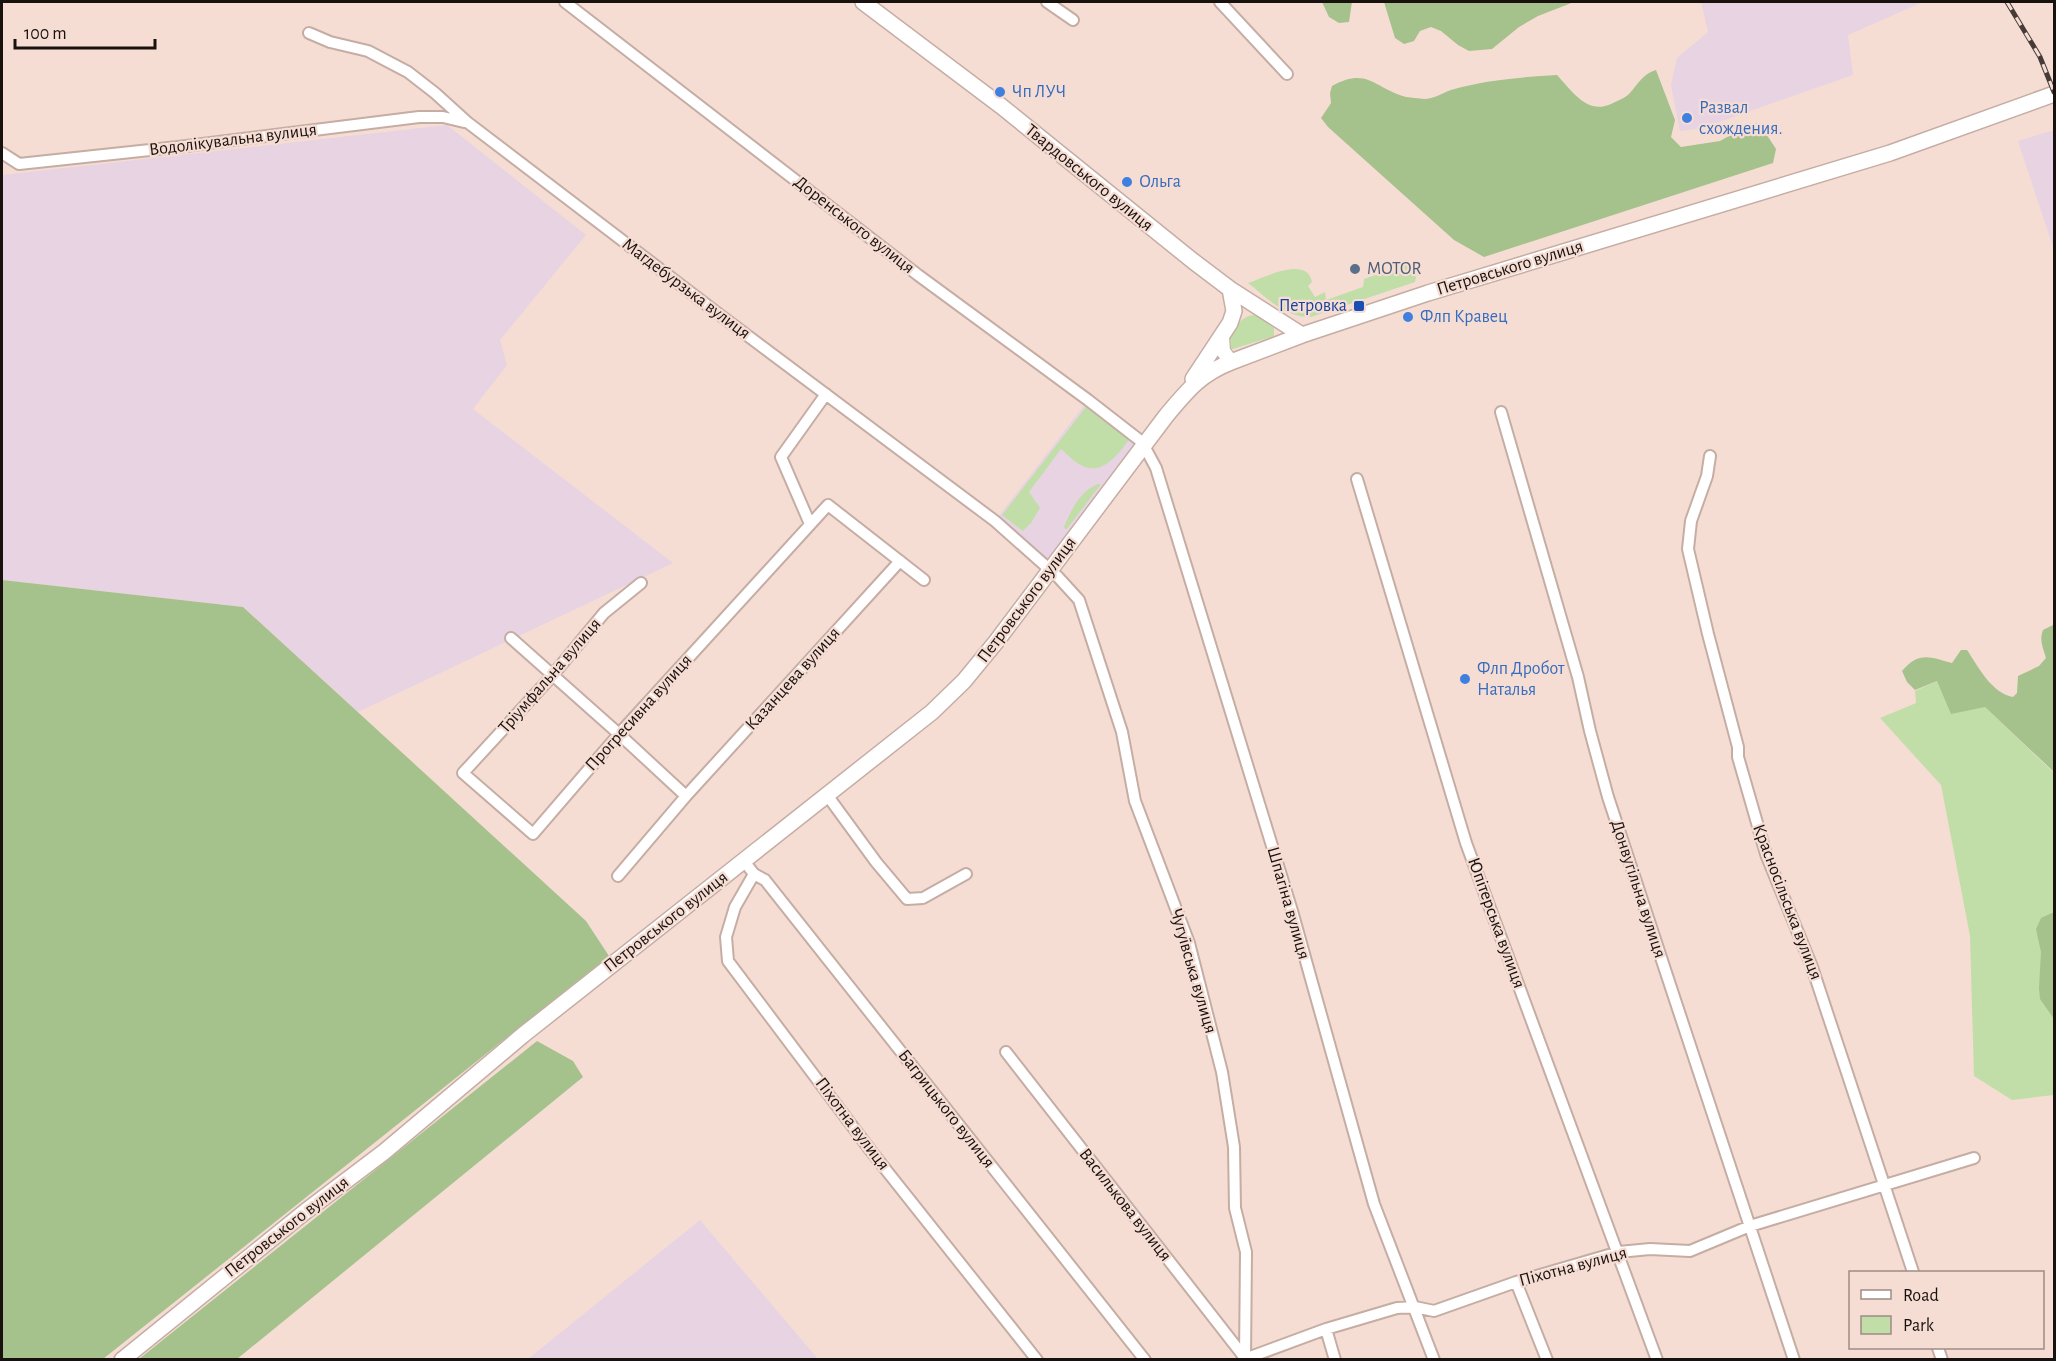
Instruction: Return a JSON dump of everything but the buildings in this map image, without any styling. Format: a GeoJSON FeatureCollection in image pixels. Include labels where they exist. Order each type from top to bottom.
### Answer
{"type":"FeatureCollection","features":[{"type":"Feature","properties":{"kind":"main road","name":"Твардовського вулиця"},"geometry":{"type":"LineString","coordinates":[[863,2],[1000,106],[1183,254],[1230,289],[1302,335]]}},
{"type":"Feature","properties":{"kind":"main road","name":"Петровського вулиця"},"geometry":{"type":"LineString","coordinates":[[122,1359],[306,1211],[384,1152],[531,1029],[932,712],[964,681],[1166,416],[1201,377],[1215,368],[1302,335],[1428,293],[1890,153],[2055,94]]}},
{"type":"Feature","properties":{"kind":"main road"},"geometry":{"type":"LineString","coordinates":[[1166,416],[1222,337],[1234,311],[1230,289]]}},
{"type":"Feature","properties":{"kind":"street","name":"Доренського вулиця"},"geometry":{"type":"LineString","coordinates":[[565,2],[909,267],[1088,400],[1144,446]]}},
{"type":"Feature","properties":{"kind":"street"},"geometry":{"type":"LineString","coordinates":[[1047,2],[1073,20]]}},
{"type":"Feature","properties":{"kind":"street"},"geometry":{"type":"LineString","coordinates":[[1220,2],[1287,74]]}},
{"type":"Feature","properties":{"kind":"street","name":"Магдебурзька вулиця"},"geometry":{"type":"LineString","coordinates":[[309,33],[330,42],[369,51],[408,72],[467,122],[995,521],[1050,570]]}},
{"type":"Feature","properties":{"kind":"street","name":"Водолікувальна вулиця"},"geometry":{"type":"LineString","coordinates":[[2,153],[19,164],[419,117],[443,117],[467,122]]}},
{"type":"Feature","properties":{"kind":"street"},"geometry":{"type":"LineString","coordinates":[[1222,337],[1223,351],[1231,362]]}},
{"type":"Feature","properties":{"kind":"street"},"geometry":{"type":"LineString","coordinates":[[810,524],[781,457],[826,394]]}},
{"type":"Feature","properties":{"kind":"street","name":"Донвугільна вулиця"},"geometry":{"type":"LineString","coordinates":[[1501,412],[1578,677],[1608,797],[1794,1359]]}},
{"type":"Feature","properties":{"kind":"street","name":"Шпагіна вулиця"},"geometry":{"type":"LineString","coordinates":[[1144,446],[1156,468],[1281,877],[1374,1204],[1434,1359]]}},
{"type":"Feature","properties":{"kind":"street","name":"Красносільська вулиця"},"geometry":{"type":"LineString","coordinates":[[1710,456],[1707,477],[1690,521],[1688,549],[1735,736],[1738,757],[1766,854],[1812,967],[1913,1271]]}},
{"type":"Feature","properties":{"kind":"street","name":"Юпітерська вулиця"},"geometry":{"type":"LineString","coordinates":[[1357,479],[1466,843],[1657,1359]]}},
{"type":"Feature","properties":{"kind":"street","name":"Прогресивна вулиця"},"geometry":{"type":"LineString","coordinates":[[463,773],[534,834],[619,734],[828,505],[924,580]]}},
{"type":"Feature","properties":{"kind":"street","name":"Казанцева вулиця"},"geometry":{"type":"LineString","coordinates":[[618,876],[686,796],[900,561]]}},
{"type":"Feature","properties":{"kind":"street","name":"Чугуївська вулиця"},"geometry":{"type":"LineString","coordinates":[[1050,570],[1079,600],[1122,732],[1135,801],[1189,943],[1222,1072],[1234,1146],[1235,1208],[1245,1252],[1244,1359]]}},
{"type":"Feature","properties":{"kind":"street","name":"Тріумфальна вулиця"},"geometry":{"type":"LineString","coordinates":[[463,773],[552,676],[604,613],[641,583]]}},
{"type":"Feature","properties":{"kind":"street"},"geometry":{"type":"LineString","coordinates":[[511,638],[686,796]]}},
{"type":"Feature","properties":{"kind":"street"},"geometry":{"type":"LineString","coordinates":[[826,795],[907,899],[923,898],[966,874]]}},
{"type":"Feature","properties":{"kind":"street","name":"Багрицького вулиця"},"geometry":{"type":"LineString","coordinates":[[744,861],[754,873],[765,880],[1145,1359]]}},
{"type":"Feature","properties":{"kind":"street","name":"Піхотна вулиця"},"geometry":{"type":"LineString","coordinates":[[754,873],[735,907],[726,937],[728,961],[872,1151],[1037,1359]]}},
{"type":"Feature","properties":{"kind":"street","name":"Василькова вулиця"},"geometry":{"type":"LineString","coordinates":[[1006,1052],[1244,1359]]}},
{"type":"Feature","properties":{"kind":"street","name":"Піхотна вулиця"},"geometry":{"type":"LineString","coordinates":[[1244,1359],[1326,1329],[1397,1308],[1415,1307],[1434,1311],[1516,1282],[1619,1252],[1650,1249],[1690,1251],[1750,1227],[1974,1158]]}},
{"type":"Feature","properties":{"kind":"street"},"geometry":{"type":"LineString","coordinates":[[1516,1282],[1547,1359]]}},
{"type":"Feature","properties":{"kind":"street"},"geometry":{"type":"LineString","coordinates":[[1326,1329],[1335,1359]]}},
{"type":"Feature","properties":{"kind":"shaded area"},"geometry":{"type":"Polygon","coordinates":[[[1701,2],[1923,2],[1848,35],[1853,75],[1702,128],[1680,131],[1671,85],[1677,58],[1708,32],[1701,2]]]}},
{"type":"Feature","properties":{"kind":"shaded area"},"geometry":{"type":"Polygon","coordinates":[[[447,125],[586,235],[500,340],[507,365],[473,409],[673,563],[358,712],[243,607],[2,580],[2,175],[447,125]]]}},
{"type":"Feature","properties":{"kind":"shaded area"},"geometry":{"type":"Polygon","coordinates":[[[2054,130],[2054,250],[2018,141],[2054,130]]]}},
{"type":"Feature","properties":{"kind":"shaded area"},"geometry":{"type":"Polygon","coordinates":[[[1088,400],[1142,442],[1045,566],[995,521],[1088,400]]]}},
{"type":"Feature","properties":{"kind":"shaded area"},"geometry":{"type":"Polygon","coordinates":[[[700,1220],[818,1359],[528,1359],[700,1220]]]}},
{"type":"Feature","properties":{"kind":"green space"},"geometry":{"type":"Polygon","coordinates":[[[1322,2],[1352,2],[1349,22],[1339,23],[1329,17],[1322,2]]]}},
{"type":"Feature","properties":{"kind":"green space"},"geometry":{"type":"Polygon","coordinates":[[[1384,2],[1574,2],[1538,16],[1519,27],[1492,49],[1469,51],[1441,31],[1431,27],[1420,31],[1414,41],[1404,44],[1395,38],[1384,2]]]}},
{"type":"Feature","properties":{"kind":"green space"},"geometry":{"type":"Polygon","coordinates":[[[1656,70],[1675,120],[1671,137],[1681,147],[1720,141],[1752,123],[1759,123],[1776,149],[1773,163],[1484,257],[1454,240],[1328,127],[1321,118],[1331,103],[1332,86],[1354,78],[1371,81],[1406,97],[1424,99],[1477,84],[1557,75],[1581,100],[1587,104],[1602,107],[1626,96],[1643,77],[1656,70]]]}},
{"type":"Feature","properties":{"kind":"green space"},"geometry":{"type":"Polygon","coordinates":[[[1407,264],[1417,273],[1415,282],[1311,317],[1285,311],[1248,283],[1284,270],[1302,270],[1308,274],[1312,282],[1308,286],[1315,297],[1325,292],[1326,300],[1363,287],[1364,279],[1407,264]]]}},
{"type":"Feature","properties":{"kind":"green space"},"geometry":{"type":"Polygon","coordinates":[[[1256,315],[1274,328],[1274,336],[1230,350],[1227,340],[1236,327],[1246,317],[1256,315]]]}},
{"type":"Feature","properties":{"kind":"green space"},"geometry":{"type":"Polygon","coordinates":[[[1089,403],[1131,437],[1112,460],[1099,467],[1082,466],[1061,449],[1029,492],[1040,508],[1023,531],[1002,515],[1089,403]]]}},
{"type":"Feature","properties":{"kind":"green space"},"geometry":{"type":"Polygon","coordinates":[[[1101,484],[1065,529],[1077,502],[1086,491],[1101,484]]]}},
{"type":"Feature","properties":{"kind":"green space"},"geometry":{"type":"Polygon","coordinates":[[[2,580],[243,607],[586,921],[609,956],[103,1359],[2,1359],[2,580]]]}},
{"type":"Feature","properties":{"kind":"green space"},"geometry":{"type":"Polygon","coordinates":[[[2053,625],[2054,772],[1985,707],[1951,714],[1937,681],[1915,690],[1907,682],[1902,671],[1914,660],[1925,657],[1952,663],[1961,650],[1967,650],[1992,685],[2013,697],[2017,693],[2018,676],[2039,666],[2046,658],[2041,637],[2043,630],[2053,625]]]}},
{"type":"Feature","properties":{"kind":"green space"},"geometry":{"type":"Polygon","coordinates":[[[1937,681],[1985,707],[2054,773],[2054,1095],[2012,1100],[1974,1076],[1970,936],[1941,785],[1880,718],[1916,703],[1915,691],[1937,681]]]}},
{"type":"Feature","properties":{"kind":"green space"},"geometry":{"type":"Polygon","coordinates":[[[2054,913],[2054,1019],[2040,999],[2041,952],[2036,929],[2041,918],[2054,913]]]}},
{"type":"Feature","properties":{"kind":"green space"},"geometry":{"type":"Polygon","coordinates":[[[537,1041],[573,1061],[583,1077],[237,1359],[139,1359],[537,1041]]]}},
{"type":"Feature","properties":{"kind":"railway"},"geometry":{"type":"LineString","coordinates":[[2007,2],[2040,57],[2054,92]]}},
{"type":"Feature","properties":{"kind":"place","name":"Чп ЛУЧ"},"geometry":{"type":"Point","coordinates":[1000,92]}},
{"type":"Feature","properties":{"kind":"place","name":"Развал схождения."},"geometry":{"type":"Point","coordinates":[1687,118]}},
{"type":"Feature","properties":{"kind":"place","name":"Ольга"},"geometry":{"type":"Point","coordinates":[1127,182]}},
{"type":"Feature","properties":{"kind":"place","name":"MOTOR"},"geometry":{"type":"Point","coordinates":[1355,269]}},
{"type":"Feature","properties":{"kind":"place","name":"Петровка"},"geometry":{"type":"Point","coordinates":[1359,306]}},
{"type":"Feature","properties":{"kind":"place","name":"Флп Кравец"},"geometry":{"type":"Point","coordinates":[1408,317]}},
{"type":"Feature","properties":{"kind":"place","name":"Флп Дробот Наталья"},"geometry":{"type":"Point","coordinates":[1465,679]}}]}
